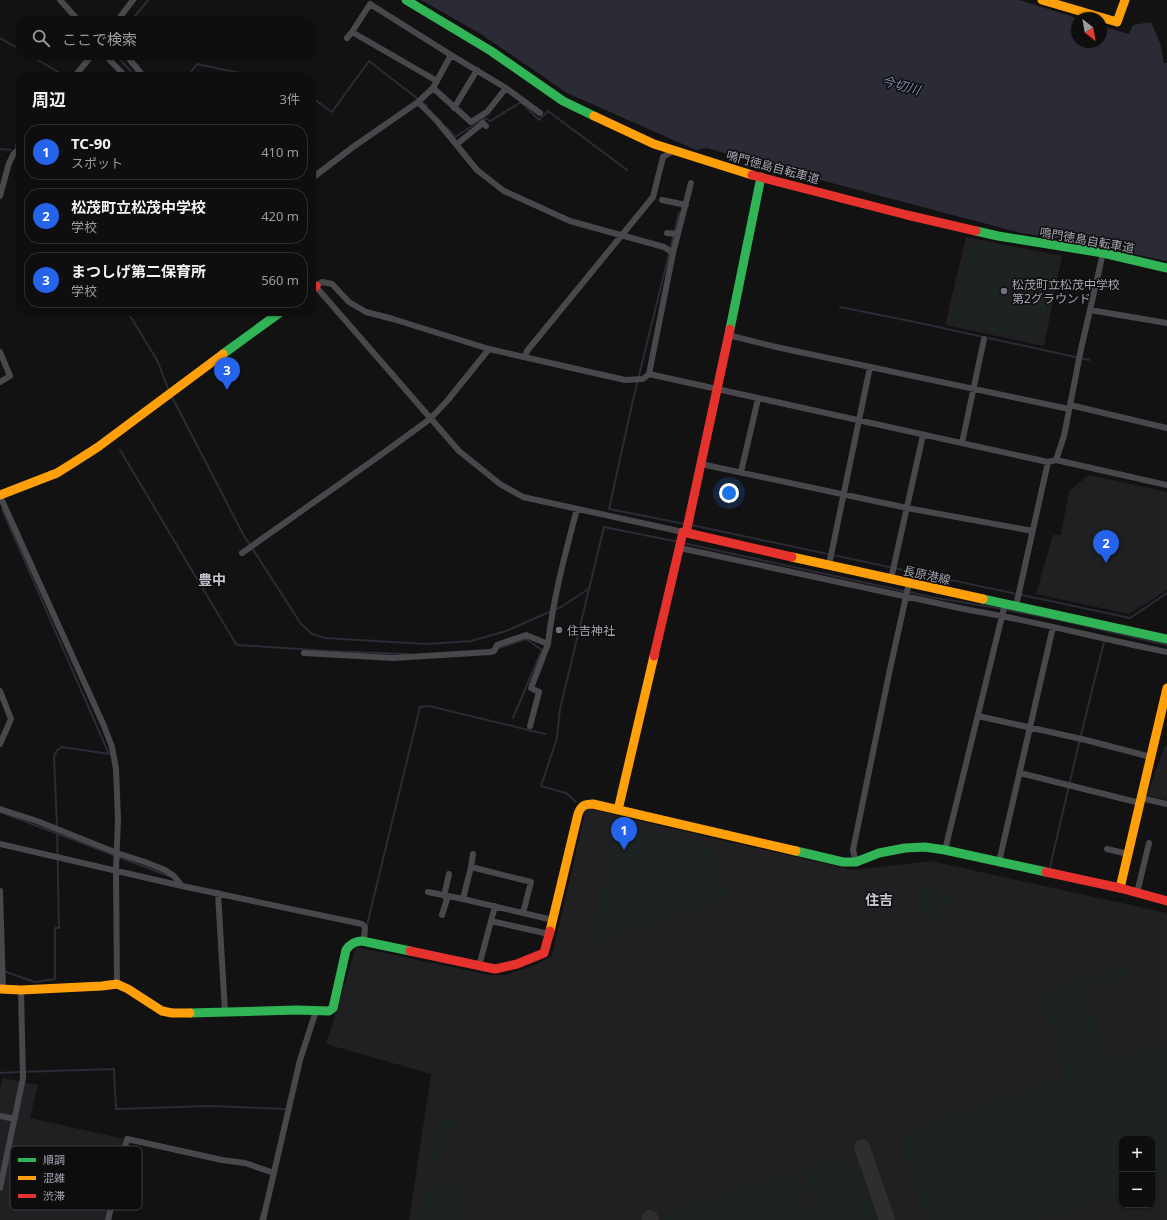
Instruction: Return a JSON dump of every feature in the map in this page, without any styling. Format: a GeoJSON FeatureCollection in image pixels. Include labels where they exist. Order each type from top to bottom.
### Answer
{"type":"FeatureCollection","features":[{"type":"Feature","properties":{"kind":"street"},"geometry":{"type":"LineString","coordinates":[[60,0],[74,16]]}},
{"type":"Feature","properties":{"kind":"street"},"geometry":{"type":"LineString","coordinates":[[121,16],[134,0]]}},
{"type":"Feature","properties":{"kind":"street","name":"鳴門徳島自転車道"},"geometry":{"type":"LineString","coordinates":[[406,0],[491,51],[563,101],[649,141],[674,150],[761,177],[907,215],[998,236],[1103,253],[1167,268]]}},
{"type":"Feature","properties":{"kind":"street"},"geometry":{"type":"LineString","coordinates":[[1042,0],[1117,22],[1125,0]]}},
{"type":"Feature","properties":{"kind":"street"},"geometry":{"type":"LineString","coordinates":[[347,38],[371,2],[506,88],[540,113]]}},
{"type":"Feature","properties":{"kind":"street"},"geometry":{"type":"LineString","coordinates":[[352,32],[437,81]]}},
{"type":"Feature","properties":{"kind":"street"},"geometry":{"type":"LineString","coordinates":[[316,175],[353,147],[418,102],[433,88],[451,54]]}},
{"type":"Feature","properties":{"kind":"street"},"geometry":{"type":"LineString","coordinates":[[78,72],[88,60]]}},
{"type":"Feature","properties":{"kind":"street"},"geometry":{"type":"LineString","coordinates":[[110,60],[121,72]]}},
{"type":"Feature","properties":{"kind":"street"},"geometry":{"type":"LineString","coordinates":[[130,60],[140,72]]}},
{"type":"Feature","properties":{"kind":"street"},"geometry":{"type":"LineString","coordinates":[[454,108],[477,70]]}},
{"type":"Feature","properties":{"kind":"street"},"geometry":{"type":"LineString","coordinates":[[433,88],[471,122],[487,112],[506,88]]}},
{"type":"Feature","properties":{"kind":"street"},"geometry":{"type":"LineString","coordinates":[[418,102],[437,120],[477,170],[504,191],[570,221],[664,247],[674,253]]}},
{"type":"Feature","properties":{"kind":"street"},"geometry":{"type":"LineString","coordinates":[[457,144],[483,123],[486,126]]}},
{"type":"Feature","properties":{"kind":"street"},"geometry":{"type":"LineString","coordinates":[[525,357],[527,351],[652,197],[664,157],[674,150]]}},
{"type":"Feature","properties":{"kind":"street"},"geometry":{"type":"LineString","coordinates":[[0,196],[9,163],[16,152]]}},
{"type":"Feature","properties":{"kind":"street"},"geometry":{"type":"LineString","coordinates":[[618,810],[718,390],[761,177]]}},
{"type":"Feature","properties":{"kind":"street"},"geometry":{"type":"LineString","coordinates":[[316,285],[322,282],[332,284],[349,302],[366,312],[489,349],[625,380],[643,379],[649,374],[678,234],[691,183]]}},
{"type":"Feature","properties":{"kind":"street"},"geometry":{"type":"LineString","coordinates":[[662,200],[686,205]]}},
{"type":"Feature","properties":{"kind":"street"},"geometry":{"type":"LineString","coordinates":[[667,233],[678,234]]}},
{"type":"Feature","properties":{"kind":"street"},"geometry":{"type":"LineString","coordinates":[[1056,460],[1064,436],[1081,349],[1103,253]]}},
{"type":"Feature","properties":{"kind":"street"},"geometry":{"type":"LineString","coordinates":[[316,289],[459,451],[500,484],[523,497],[684,533]]}},
{"type":"Feature","properties":{"kind":"street"},"geometry":{"type":"LineString","coordinates":[[1090,310],[1167,323]]}},
{"type":"Feature","properties":{"kind":"street"},"geometry":{"type":"LineString","coordinates":[[116,984],[116,853],[118,819],[116,770],[112,747],[104,726],[0,495],[57,472],[98,447],[275,316]]}},
{"type":"Feature","properties":{"kind":"street"},"geometry":{"type":"LineString","coordinates":[[728,335],[973,390],[1069,407],[1167,428]]}},
{"type":"Feature","properties":{"kind":"street"},"geometry":{"type":"LineString","coordinates":[[962,443],[984,339]]}},
{"type":"Feature","properties":{"kind":"street"},"geometry":{"type":"LineString","coordinates":[[242,553],[430,419],[489,349]]}},
{"type":"Feature","properties":{"kind":"street"},"geometry":{"type":"LineString","coordinates":[[0,352],[10,376],[0,382]]}},
{"type":"Feature","properties":{"kind":"street"},"geometry":{"type":"LineString","coordinates":[[829,565],[870,367]]}},
{"type":"Feature","properties":{"kind":"street"},"geometry":{"type":"LineString","coordinates":[[649,374],[1048,462],[1056,460],[1167,485]]}},
{"type":"Feature","properties":{"kind":"street"},"geometry":{"type":"LineString","coordinates":[[741,472],[758,399]]}},
{"type":"Feature","properties":{"kind":"street"},"geometry":{"type":"LineString","coordinates":[[891,579],[923,435]]}},
{"type":"Feature","properties":{"kind":"street"},"geometry":{"type":"LineString","coordinates":[[1016,606],[1048,462]]}},
{"type":"Feature","properties":{"kind":"street"},"geometry":{"type":"LineString","coordinates":[[701,464],[907,508],[1033,531]]}},
{"type":"Feature","properties":{"kind":"street"},"geometry":{"type":"LineString","coordinates":[[530,726],[539,692],[531,688],[548,644],[551,619],[565,551],[577,509]]}},
{"type":"Feature","properties":{"kind":"street","name":"長原港線"},"geometry":{"type":"LineString","coordinates":[[684,533],[910,584],[1167,639]]}},
{"type":"Feature","properties":{"kind":"street"},"geometry":{"type":"LineString","coordinates":[[680,548],[1002,615],[1167,652]]}},
{"type":"Feature","properties":{"kind":"street"},"geometry":{"type":"LineString","coordinates":[[856,862],[853,850],[890,669],[910,584]]}},
{"type":"Feature","properties":{"kind":"street"},"geometry":{"type":"LineString","coordinates":[[945,850],[1005,604]]}},
{"type":"Feature","properties":{"kind":"street"},"geometry":{"type":"LineString","coordinates":[[999,862],[1053,627]]}},
{"type":"Feature","properties":{"kind":"street"},"geometry":{"type":"LineString","coordinates":[[304,653],[393,658],[490,652],[494,651],[496,645],[526,635],[548,644]]}},
{"type":"Feature","properties":{"kind":"street"},"geometry":{"type":"LineString","coordinates":[[1120,888],[1167,688]]}},
{"type":"Feature","properties":{"kind":"street"},"geometry":{"type":"LineString","coordinates":[[0,691],[11,719],[0,744]]}},
{"type":"Feature","properties":{"kind":"street"},"geometry":{"type":"LineString","coordinates":[[978,716],[1151,757]]}},
{"type":"Feature","properties":{"kind":"street"},"geometry":{"type":"LineString","coordinates":[[1020,773],[1140,800],[1167,804]]}},
{"type":"Feature","properties":{"kind":"street"},"geometry":{"type":"LineString","coordinates":[[0,891],[1,989],[21,990],[116,984],[128,989],[162,1011],[172,1013],[297,1010],[329,1012],[332,1008],[346,950],[356,941],[364,941],[495,969],[517,964],[541,955],[544,952],[553,920],[581,807],[586,804],[593,804],[843,862],[856,862],[879,853],[905,848],[925,847],[1120,888],[1167,901]]}},
{"type":"Feature","properties":{"kind":"street"},"geometry":{"type":"LineString","coordinates":[[0,809],[37,821],[116,853],[165,870],[174,876],[182,886]]}},
{"type":"Feature","properties":{"kind":"street"},"geometry":{"type":"LineString","coordinates":[[1138,893],[1149,843]]}},
{"type":"Feature","properties":{"kind":"street"},"geometry":{"type":"LineString","coordinates":[[0,844],[218,894],[362,924],[365,927],[364,941]]}},
{"type":"Feature","properties":{"kind":"street"},"geometry":{"type":"LineString","coordinates":[[1107,849],[1128,854]]}},
{"type":"Feature","properties":{"kind":"street"},"geometry":{"type":"LineString","coordinates":[[463,899],[473,854]]}},
{"type":"Feature","properties":{"kind":"street"},"geometry":{"type":"LineString","coordinates":[[471,868],[531,882],[523,913]]}},
{"type":"Feature","properties":{"kind":"street"},"geometry":{"type":"LineString","coordinates":[[442,915],[449,874]]}},
{"type":"Feature","properties":{"kind":"street"},"geometry":{"type":"LineString","coordinates":[[428,892],[553,920]]}},
{"type":"Feature","properties":{"kind":"street"},"geometry":{"type":"LineString","coordinates":[[218,894],[225,1012]]}},
{"type":"Feature","properties":{"kind":"street"},"geometry":{"type":"LineString","coordinates":[[479,966],[495,906]]}},
{"type":"Feature","properties":{"kind":"street"},"geometry":{"type":"LineString","coordinates":[[491,921],[549,934]]}},
{"type":"Feature","properties":{"kind":"street"},"geometry":{"type":"LineString","coordinates":[[0,1188],[23,1078],[21,990]]}},
{"type":"Feature","properties":{"kind":"street"},"geometry":{"type":"LineString","coordinates":[[263,1220],[296,1083],[300,1060],[316,1011]]}},
{"type":"Feature","properties":{"kind":"street"},"geometry":{"type":"LineString","coordinates":[[0,1116],[15,1119]]}},
{"type":"Feature","properties":{"kind":"street"},"geometry":{"type":"LineString","coordinates":[[125,1146],[127,1139],[222,1160],[245,1163],[274,1174]]}},
{"type":"Feature","properties":{"kind":"street"},"geometry":{"type":"LineString","coordinates":[[108,1220],[110,1210]]}},
{"type":"Feature","properties":{"kind":"shaded area","name":"松茂町立松茂中学校 第2グラウンド"},"geometry":{"type":"Polygon","coordinates":[[[966,237],[1062,256],[1044,346],[945,325],[966,237]]]}},
{"type":"Feature","properties":{"kind":"shaded area","name":"松茂町立松茂中学校 第2グラウンド"},"geometry":{"type":"Polygon","coordinates":[[[970,241],[1057,260],[1040,335],[1033,339],[950,324],[970,241]]]}},
{"type":"Feature","properties":{"kind":"shaded area"},"geometry":{"type":"Polygon","coordinates":[[[1089,475],[1167,492],[1167,590],[1129,614],[1036,594],[1053,535],[1061,535],[1069,491],[1089,475]]]}},
{"type":"Feature","properties":{"kind":"shaded area"},"geometry":{"type":"Polygon","coordinates":[[[1165,745],[1167,746],[1167,800],[1147,795],[1165,745]]]}},
{"type":"Feature","properties":{"kind":"shaded area"},"geometry":{"type":"Polygon","coordinates":[[[586,808],[853,870],[931,861],[1167,913],[1167,1220],[409,1220],[431,1074],[326,1044],[356,947],[489,975],[505,975],[533,966],[552,956],[586,808]]]}},
{"type":"Feature","properties":{"kind":"shaded area"},"geometry":{"type":"Polygon","coordinates":[[[640,829],[705,846],[717,862],[728,895],[723,900],[593,944],[591,938],[613,839],[640,829]]]}},
{"type":"Feature","properties":{"kind":"shaded area"},"geometry":{"type":"Polygon","coordinates":[[[922,887],[951,894],[945,920],[916,914],[922,887]]]}},
{"type":"Feature","properties":{"kind":"shaded area"},"geometry":{"type":"Polygon","coordinates":[[[1130,962],[1131,966],[1127,974],[1084,989],[1109,1064],[1162,1045],[1167,1045],[1167,1178],[1155,1182],[1155,1136],[1119,1136],[1119,1194],[1041,1220],[926,1220],[903,1150],[902,1143],[904,1137],[911,1130],[1067,1078],[1038,993],[1130,962]]]}},
{"type":"Feature","properties":{"kind":"shaded area"},"geometry":{"type":"Polygon","coordinates":[[[3,1078],[38,1085],[30,1118],[124,1139],[122,1146],[10,1146],[10,1210],[107,1210],[105,1220],[0,1220],[0,1089],[3,1078]]]}},
{"type":"Feature","properties":{"kind":"shaded area"},"geometry":{"type":"Polygon","coordinates":[[[450,1117],[454,1118],[459,1131],[456,1134],[453,1130],[439,1140],[442,1158],[431,1162],[425,1194],[455,1183],[468,1220],[418,1220],[435,1135],[440,1124],[450,1117]]]}},
{"type":"Feature","properties":{"kind":"shaded area"},"geometry":{"type":"Polygon","coordinates":[[[839,1156],[847,1158],[859,1172],[867,1192],[875,1220],[663,1220],[668,1213],[795,1171],[802,1192],[800,1197],[801,1205],[806,1210],[813,1209],[818,1200],[809,1189],[802,1169],[839,1156]]]}},
{"type":"Feature","properties":{"kind":"water","name":"今切川"},"geometry":{"type":"Polygon","coordinates":[[[421,0],[1019,0],[1071,16],[1071,48],[1107,48],[1107,28],[1129,34],[1133,25],[1151,22],[1160,43],[1164,63],[1167,63],[1167,261],[1066,240],[1021,233],[794,173],[707,148],[696,150],[567,93],[481,34],[421,0]]]}},
{"type":"Feature","properties":{"kind":"waterway"},"geometry":{"type":"LineString","coordinates":[[135,16],[148,0]]}},
{"type":"Feature","properties":{"kind":"waterway"},"geometry":{"type":"LineString","coordinates":[[0,38],[16,47]]}},
{"type":"Feature","properties":{"kind":"waterway"},"geometry":{"type":"LineString","coordinates":[[38,60],[58,72]]}},
{"type":"Feature","properties":{"kind":"waterway"},"geometry":{"type":"LineString","coordinates":[[121,60],[131,72]]}},
{"type":"Feature","properties":{"kind":"waterway"},"geometry":{"type":"LineString","coordinates":[[316,101],[332,112],[369,61],[427,106]]}},
{"type":"Feature","properties":{"kind":"waterway"},"geometry":{"type":"LineString","coordinates":[[191,72],[197,64],[235,72]]}},
{"type":"Feature","properties":{"kind":"waterway"},"geometry":{"type":"LineString","coordinates":[[446,127],[455,137],[485,118],[490,121],[521,102],[539,120],[548,111],[627,170]]}},
{"type":"Feature","properties":{"kind":"waterway"},"geometry":{"type":"LineString","coordinates":[[0,149],[11,150]]}},
{"type":"Feature","properties":{"kind":"waterway"},"geometry":{"type":"LineString","coordinates":[[679,213],[633,400],[609,509],[685,524]]}},
{"type":"Feature","properties":{"kind":"waterway"},"geometry":{"type":"LineString","coordinates":[[840,307],[1089,360]]}},
{"type":"Feature","properties":{"kind":"waterway"},"geometry":{"type":"LineString","coordinates":[[130,316],[157,360],[169,391]]}},
{"type":"Feature","properties":{"kind":"waterway"},"geometry":{"type":"LineString","coordinates":[[171,395],[243,534],[301,624],[312,634],[325,638],[426,644],[471,641],[506,631],[561,607],[590,588]]}},
{"type":"Feature","properties":{"kind":"waterway"},"geometry":{"type":"LineString","coordinates":[[120,450],[236,644],[329,651],[408,654]]}},
{"type":"Feature","properties":{"kind":"waterway"},"geometry":{"type":"LineString","coordinates":[[2,509],[109,754],[62,747],[57,750],[54,757],[57,827]]}},
{"type":"Feature","properties":{"kind":"waterway"},"geometry":{"type":"LineString","coordinates":[[691,525],[1130,618],[1167,593]]}},
{"type":"Feature","properties":{"kind":"waterway"},"geometry":{"type":"LineString","coordinates":[[576,802],[566,793],[541,786],[557,738],[560,709],[604,527],[679,542]]}},
{"type":"Feature","properties":{"kind":"waterway"},"geometry":{"type":"LineString","coordinates":[[683,543],[936,598],[1064,621],[1167,645]]}},
{"type":"Feature","properties":{"kind":"waterway"},"geometry":{"type":"LineString","coordinates":[[496,649],[526,639],[542,650],[513,718]]}},
{"type":"Feature","properties":{"kind":"waterway"},"geometry":{"type":"LineString","coordinates":[[1050,867],[1104,642]]}},
{"type":"Feature","properties":{"kind":"waterway"},"geometry":{"type":"LineString","coordinates":[[367,925],[420,707],[429,706],[545,734]]}},
{"type":"Feature","properties":{"kind":"waterway"},"geometry":{"type":"LineString","coordinates":[[0,812],[169,876]]}},
{"type":"Feature","properties":{"kind":"waterway"},"geometry":{"type":"LineString","coordinates":[[3,971],[35,982],[55,979],[55,928],[59,928],[57,831]]}},
{"type":"Feature","properties":{"kind":"waterway"},"geometry":{"type":"LineString","coordinates":[[0,1073],[114,1069],[116,1109],[208,1106],[286,1110]]}},
{"type":"Feature","properties":{"kind":"waterway"},"geometry":{"type":"LineString","coordinates":[[260,1220],[262,1212]]}},
{"type":"Feature","properties":{"kind":"taxiway"},"geometry":{"type":"LineString","coordinates":[[862,1147],[887,1220]]}},
{"type":"Feature","properties":{"kind":"traffic: fast"},"geometry":{"type":"LineString","coordinates":[[406,0],[491,51],[563,101],[594,116]]}},
{"type":"Feature","properties":{"kind":"traffic: fast"},"geometry":{"type":"LineString","coordinates":[[730,329],[761,177]]}},
{"type":"Feature","properties":{"kind":"traffic: fast"},"geometry":{"type":"LineString","coordinates":[[976,231],[1103,253],[1167,268]]}},
{"type":"Feature","properties":{"kind":"traffic: fast"},"geometry":{"type":"LineString","coordinates":[[223,354],[275,316]]}},
{"type":"Feature","properties":{"kind":"traffic: fast"},"geometry":{"type":"LineString","coordinates":[[983,599],[1167,639]]}},
{"type":"Feature","properties":{"kind":"traffic: fast"},"geometry":{"type":"LineString","coordinates":[[796,851],[843,862],[856,862],[879,853],[905,848],[925,847],[1046,872]]}},
{"type":"Feature","properties":{"kind":"traffic: fast"},"geometry":{"type":"LineString","coordinates":[[190,1013],[297,1010],[329,1011],[333,1008],[346,950],[355,942],[362,941],[410,951]]}},
{"type":"Feature","properties":{"kind":"traffic: slow"},"geometry":{"type":"LineString","coordinates":[[1042,0],[1117,22],[1125,0]]}},
{"type":"Feature","properties":{"kind":"traffic: slow"},"geometry":{"type":"LineString","coordinates":[[594,116],[654,144],[752,175]]}},
{"type":"Feature","properties":{"kind":"traffic: slow"},"geometry":{"type":"LineString","coordinates":[[0,495],[57,473],[73,463],[98,447],[223,354]]}},
{"type":"Feature","properties":{"kind":"traffic: slow"},"geometry":{"type":"LineString","coordinates":[[792,557],[983,599]]}},
{"type":"Feature","properties":{"kind":"traffic: slow"},"geometry":{"type":"LineString","coordinates":[[618,810],[654,656]]}},
{"type":"Feature","properties":{"kind":"traffic: slow"},"geometry":{"type":"LineString","coordinates":[[1120,888],[1167,688]]}},
{"type":"Feature","properties":{"kind":"traffic: slow"},"geometry":{"type":"LineString","coordinates":[[550,931],[578,814],[580,809],[587,804],[593,804],[796,851]]}},
{"type":"Feature","properties":{"kind":"traffic: slow"},"geometry":{"type":"LineString","coordinates":[[0,989],[21,990],[117,984],[128,989],[162,1011],[172,1013],[190,1013]]}},
{"type":"Feature","properties":{"kind":"traffic: jam"},"geometry":{"type":"LineString","coordinates":[[752,175],[907,215],[976,231]]}},
{"type":"Feature","properties":{"kind":"traffic: jam"},"geometry":{"type":"LineString","coordinates":[[686,533],[730,329]]}},
{"type":"Feature","properties":{"kind":"traffic: jam"},"geometry":{"type":"LineString","coordinates":[[654,656],[683,532],[792,557]]}},
{"type":"Feature","properties":{"kind":"traffic: jam"},"geometry":{"type":"LineString","coordinates":[[1046,872],[1120,888],[1167,901]]}},
{"type":"Feature","properties":{"kind":"traffic: jam"},"geometry":{"type":"LineString","coordinates":[[410,951],[495,969],[517,964],[544,953],[550,931]]}},
{"type":"Feature","properties":{"kind":"place","name":"松茂町立松茂中学校 第2グラウンド"},"geometry":{"type":"Point","coordinates":[1004,291]}},
{"type":"Feature","properties":{"kind":"place","name":"まつしげ第二保育所"},"geometry":{"type":"Point","coordinates":[227,390]}},
{"type":"Feature","properties":{"kind":"place","name":"松茂町立松茂中学校"},"geometry":{"type":"Point","coordinates":[1106,563]}},
{"type":"Feature","properties":{"kind":"place","name":"住吉神社"},"geometry":{"type":"Point","coordinates":[559,630]}},
{"type":"Feature","properties":{"kind":"place","name":"TC-90"},"geometry":{"type":"Point","coordinates":[624,850]}},
{"type":"Feature","properties":{"kind":"district","name":"豊中"},"geometry":{"type":"Point","coordinates":[212,579]}},
{"type":"Feature","properties":{"kind":"district","name":"住吉"},"geometry":{"type":"Point","coordinates":[879,899]}}]}
